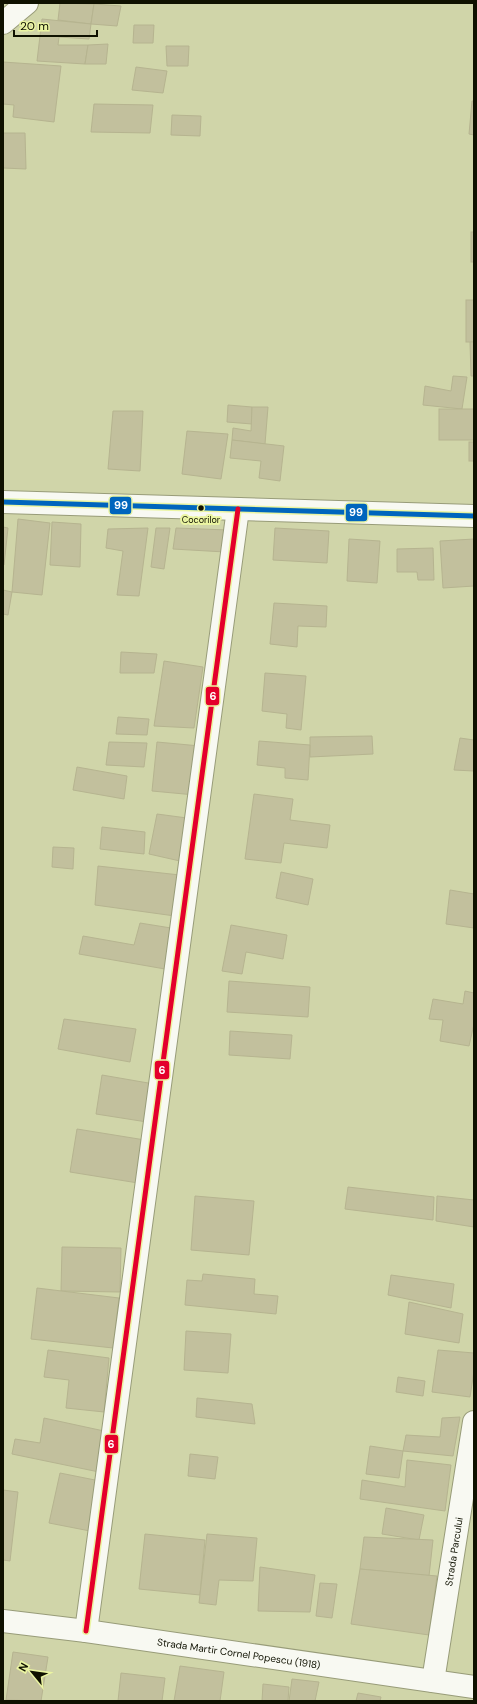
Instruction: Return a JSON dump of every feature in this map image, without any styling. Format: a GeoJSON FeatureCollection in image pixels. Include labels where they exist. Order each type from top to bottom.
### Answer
{"type":"FeatureCollection","features":[{"type":"Feature","properties":{"kind":"street"},"geometry":{"type":"LineString","coordinates":[[3,23],[27,3]]}},
{"type":"Feature","properties":{"kind":"street"},"geometry":{"type":"LineString","coordinates":[[3,502],[474,516]]}},
{"type":"Feature","properties":{"kind":"street"},"geometry":{"type":"LineString","coordinates":[[86,1631],[238,509]]}},
{"type":"Feature","properties":{"kind":"street","name":"Strada Parcului"},"geometry":{"type":"LineString","coordinates":[[433,1681],[474,1422]]}},
{"type":"Feature","properties":{"kind":"street","name":"Strada Martir Cornel Popescu (1918)"},"geometry":{"type":"LineString","coordinates":[[3,1621],[86,1631],[474,1687]]}},
{"type":"Feature","properties":{"kind":"building"},"geometry":{"type":"Polygon","coordinates":[[[60,3],[94,4],[91,24],[58,20],[60,3]]]}},
{"type":"Feature","properties":{"kind":"building"},"geometry":{"type":"Polygon","coordinates":[[[94,4],[121,6],[117,26],[91,24],[94,4]]]}},
{"type":"Feature","properties":{"kind":"building"},"geometry":{"type":"Polygon","coordinates":[[[42,19],[91,24],[89,39],[59,37],[58,45],[88,45],[85,64],[37,61],[42,19]]]}},
{"type":"Feature","properties":{"kind":"building"},"geometry":{"type":"Polygon","coordinates":[[[134,25],[154,25],[153,43],[133,43],[134,25]]]}},
{"type":"Feature","properties":{"kind":"building"},"geometry":{"type":"Polygon","coordinates":[[[108,44],[106,64],[85,64],[88,45],[108,44]]]}},
{"type":"Feature","properties":{"kind":"building"},"geometry":{"type":"Polygon","coordinates":[[[166,46],[189,46],[188,66],[167,66],[166,46]]]}},
{"type":"Feature","properties":{"kind":"building"},"geometry":{"type":"Polygon","coordinates":[[[3,62],[61,66],[54,122],[13,117],[14,105],[3,104],[3,62]]]}},
{"type":"Feature","properties":{"kind":"building"},"geometry":{"type":"Polygon","coordinates":[[[136,67],[167,71],[163,93],[132,90],[136,67]]]}},
{"type":"Feature","properties":{"kind":"building"},"geometry":{"type":"Polygon","coordinates":[[[472,101],[474,101],[474,135],[469,134],[472,101]]]}},
{"type":"Feature","properties":{"kind":"building"},"geometry":{"type":"Polygon","coordinates":[[[94,104],[153,105],[150,133],[91,132],[94,104]]]}},
{"type":"Feature","properties":{"kind":"building"},"geometry":{"type":"Polygon","coordinates":[[[172,115],[201,116],[200,136],[171,135],[172,115]]]}},
{"type":"Feature","properties":{"kind":"building"},"geometry":{"type":"Polygon","coordinates":[[[3,133],[25,133],[26,169],[3,168],[3,133]]]}},
{"type":"Feature","properties":{"kind":"building"},"geometry":{"type":"Polygon","coordinates":[[[471,232],[474,232],[474,262],[471,262],[471,232]]]}},
{"type":"Feature","properties":{"kind":"building"},"geometry":{"type":"Polygon","coordinates":[[[466,300],[474,300],[474,342],[466,342],[466,300]]]}},
{"type":"Feature","properties":{"kind":"building"},"geometry":{"type":"Polygon","coordinates":[[[470,342],[474,342],[474,376],[471,376],[470,342]]]}},
{"type":"Feature","properties":{"kind":"building"},"geometry":{"type":"Polygon","coordinates":[[[453,376],[467,377],[462,409],[423,405],[425,386],[451,391],[453,376]]]}},
{"type":"Feature","properties":{"kind":"building"},"geometry":{"type":"Polygon","coordinates":[[[228,405],[252,407],[252,424],[227,422],[228,405]]]}},
{"type":"Feature","properties":{"kind":"building"},"geometry":{"type":"Polygon","coordinates":[[[252,407],[268,407],[265,444],[232,440],[233,428],[251,431],[252,407]]]}},
{"type":"Feature","properties":{"kind":"building"},"geometry":{"type":"Polygon","coordinates":[[[439,409],[474,409],[474,440],[439,440],[439,409]]]}},
{"type":"Feature","properties":{"kind":"building"},"geometry":{"type":"Polygon","coordinates":[[[113,411],[143,411],[140,471],[108,469],[113,411]]]}},
{"type":"Feature","properties":{"kind":"building"},"geometry":{"type":"Polygon","coordinates":[[[187,431],[228,434],[221,479],[182,474],[187,431]]]}},
{"type":"Feature","properties":{"kind":"building"},"geometry":{"type":"Polygon","coordinates":[[[232,440],[284,446],[280,481],[259,478],[261,461],[230,458],[232,440]]]}},
{"type":"Feature","properties":{"kind":"building"},"geometry":{"type":"Polygon","coordinates":[[[469,442],[474,442],[474,461],[469,461],[469,442]]]}},
{"type":"Feature","properties":{"kind":"building"},"geometry":{"type":"Polygon","coordinates":[[[18,519],[50,523],[42,595],[12,592],[18,519]]]}},
{"type":"Feature","properties":{"kind":"building"},"geometry":{"type":"Polygon","coordinates":[[[52,522],[81,524],[80,567],[50,565],[52,522]]]}},
{"type":"Feature","properties":{"kind":"building"},"geometry":{"type":"Polygon","coordinates":[[[3,527],[8,528],[4,565],[3,565],[3,527]]]}},
{"type":"Feature","properties":{"kind":"building"},"geometry":{"type":"Polygon","coordinates":[[[148,528],[139,596],[117,595],[123,551],[106,548],[108,529],[148,528]]]}},
{"type":"Feature","properties":{"kind":"building"},"geometry":{"type":"Polygon","coordinates":[[[156,528],[170,528],[164,569],[151,567],[156,528]]]}},
{"type":"Feature","properties":{"kind":"building"},"geometry":{"type":"Polygon","coordinates":[[[176,528],[228,530],[225,552],[173,549],[176,528]]]}},
{"type":"Feature","properties":{"kind":"building"},"geometry":{"type":"Polygon","coordinates":[[[275,528],[329,531],[327,563],[273,560],[275,528]]]}},
{"type":"Feature","properties":{"kind":"building"},"geometry":{"type":"Polygon","coordinates":[[[349,539],[380,541],[377,583],[347,581],[349,539]]]}},
{"type":"Feature","properties":{"kind":"building"},"geometry":{"type":"Polygon","coordinates":[[[474,539],[474,586],[443,588],[440,541],[474,539]]]}},
{"type":"Feature","properties":{"kind":"building"},"geometry":{"type":"Polygon","coordinates":[[[433,548],[434,580],[418,580],[417,572],[397,572],[397,549],[433,548]]]}},
{"type":"Feature","properties":{"kind":"building"},"geometry":{"type":"Polygon","coordinates":[[[3,590],[12,592],[8,615],[3,614],[3,590]]]}},
{"type":"Feature","properties":{"kind":"building"},"geometry":{"type":"Polygon","coordinates":[[[274,603],[327,606],[326,627],[298,626],[297,647],[270,644],[274,603]]]}},
{"type":"Feature","properties":{"kind":"building"},"geometry":{"type":"Polygon","coordinates":[[[121,652],[157,654],[154,673],[120,673],[121,652]]]}},
{"type":"Feature","properties":{"kind":"building"},"geometry":{"type":"Polygon","coordinates":[[[164,661],[203,667],[194,728],[154,726],[164,661]]]}},
{"type":"Feature","properties":{"kind":"building"},"geometry":{"type":"Polygon","coordinates":[[[265,673],[306,676],[301,730],[286,728],[287,714],[262,711],[265,673]]]}},
{"type":"Feature","properties":{"kind":"building"},"geometry":{"type":"Polygon","coordinates":[[[118,717],[149,719],[147,735],[116,734],[118,717]]]}},
{"type":"Feature","properties":{"kind":"building"},"geometry":{"type":"Polygon","coordinates":[[[372,736],[373,754],[310,757],[310,737],[372,736]]]}},
{"type":"Feature","properties":{"kind":"building"},"geometry":{"type":"Polygon","coordinates":[[[460,738],[474,740],[474,771],[454,770],[460,738]]]}},
{"type":"Feature","properties":{"kind":"building"},"geometry":{"type":"Polygon","coordinates":[[[259,741],[310,745],[308,780],[285,778],[285,768],[257,765],[259,741]]]}},
{"type":"Feature","properties":{"kind":"building"},"geometry":{"type":"Polygon","coordinates":[[[109,742],[147,743],[144,767],[106,765],[109,742]]]}},
{"type":"Feature","properties":{"kind":"building"},"geometry":{"type":"Polygon","coordinates":[[[157,742],[200,746],[195,795],[152,791],[157,742]]]}},
{"type":"Feature","properties":{"kind":"building"},"geometry":{"type":"Polygon","coordinates":[[[77,767],[127,776],[124,799],[73,790],[77,767]]]}},
{"type":"Feature","properties":{"kind":"building"},"geometry":{"type":"Polygon","coordinates":[[[254,794],[293,799],[290,820],[330,825],[327,848],[284,843],[281,863],[245,859],[254,794]]]}},
{"type":"Feature","properties":{"kind":"building"},"geometry":{"type":"Polygon","coordinates":[[[157,814],[187,818],[180,861],[149,854],[157,814]]]}},
{"type":"Feature","properties":{"kind":"building"},"geometry":{"type":"Polygon","coordinates":[[[102,827],[145,832],[144,854],[100,849],[102,827]]]}},
{"type":"Feature","properties":{"kind":"building"},"geometry":{"type":"Polygon","coordinates":[[[53,847],[74,848],[73,869],[52,867],[53,847]]]}},
{"type":"Feature","properties":{"kind":"building"},"geometry":{"type":"Polygon","coordinates":[[[98,866],[180,875],[175,916],[95,905],[98,866]]]}},
{"type":"Feature","properties":{"kind":"building"},"geometry":{"type":"Polygon","coordinates":[[[281,872],[313,879],[308,905],[276,898],[281,872]]]}},
{"type":"Feature","properties":{"kind":"building"},"geometry":{"type":"Polygon","coordinates":[[[450,890],[474,894],[474,928],[446,924],[450,890]]]}},
{"type":"Feature","properties":{"kind":"building"},"geometry":{"type":"Polygon","coordinates":[[[140,923],[171,928],[165,969],[79,954],[83,936],[134,945],[140,923]]]}},
{"type":"Feature","properties":{"kind":"building"},"geometry":{"type":"Polygon","coordinates":[[[231,925],[287,935],[283,959],[246,952],[242,974],[222,971],[231,925]]]}},
{"type":"Feature","properties":{"kind":"building"},"geometry":{"type":"Polygon","coordinates":[[[229,981],[310,987],[308,1017],[227,1012],[229,981]]]}},
{"type":"Feature","properties":{"kind":"building"},"geometry":{"type":"Polygon","coordinates":[[[465,991],[474,993],[474,1024],[469,1046],[440,1041],[443,1020],[429,1019],[433,999],[463,1004],[465,991]]]}},
{"type":"Feature","properties":{"kind":"building"},"geometry":{"type":"Polygon","coordinates":[[[64,1019],[136,1029],[130,1062],[58,1049],[64,1019]]]}},
{"type":"Feature","properties":{"kind":"building"},"geometry":{"type":"Polygon","coordinates":[[[230,1031],[292,1035],[290,1059],[229,1055],[230,1031]]]}},
{"type":"Feature","properties":{"kind":"building"},"geometry":{"type":"Polygon","coordinates":[[[102,1075],[154,1084],[147,1122],[96,1114],[102,1075]]]}},
{"type":"Feature","properties":{"kind":"building"},"geometry":{"type":"Polygon","coordinates":[[[77,1129],[145,1140],[138,1183],[70,1172],[77,1129]]]}},
{"type":"Feature","properties":{"kind":"building"},"geometry":{"type":"Polygon","coordinates":[[[348,1187],[434,1197],[433,1220],[345,1209],[348,1187]]]}},
{"type":"Feature","properties":{"kind":"building"},"geometry":{"type":"Polygon","coordinates":[[[195,1196],[254,1201],[249,1255],[191,1250],[195,1196]]]}},
{"type":"Feature","properties":{"kind":"building"},"geometry":{"type":"Polygon","coordinates":[[[437,1196],[474,1200],[474,1227],[436,1221],[437,1196]]]}},
{"type":"Feature","properties":{"kind":"building"},"geometry":{"type":"Polygon","coordinates":[[[62,1247],[121,1248],[120,1292],[61,1291],[62,1247]]]}},
{"type":"Feature","properties":{"kind":"building"},"geometry":{"type":"Polygon","coordinates":[[[203,1274],[255,1279],[254,1294],[278,1296],[276,1314],[185,1305],[187,1280],[202,1281],[203,1274]]]}},
{"type":"Feature","properties":{"kind":"building"},"geometry":{"type":"Polygon","coordinates":[[[391,1275],[454,1284],[451,1308],[388,1295],[391,1275]]]}},
{"type":"Feature","properties":{"kind":"building"},"geometry":{"type":"Polygon","coordinates":[[[37,1288],[119,1298],[113,1348],[31,1339],[37,1288]]]}},
{"type":"Feature","properties":{"kind":"building"},"geometry":{"type":"Polygon","coordinates":[[[409,1302],[463,1314],[459,1343],[405,1334],[409,1302]]]}},
{"type":"Feature","properties":{"kind":"building"},"geometry":{"type":"Polygon","coordinates":[[[186,1331],[231,1334],[228,1373],[184,1370],[186,1331]]]}},
{"type":"Feature","properties":{"kind":"building"},"geometry":{"type":"Polygon","coordinates":[[[48,1350],[109,1358],[104,1412],[66,1408],[69,1380],[44,1377],[48,1350]]]}},
{"type":"Feature","properties":{"kind":"building"},"geometry":{"type":"Polygon","coordinates":[[[438,1350],[474,1353],[474,1371],[470,1397],[432,1392],[438,1350]]]}},
{"type":"Feature","properties":{"kind":"building"},"geometry":{"type":"Polygon","coordinates":[[[398,1377],[425,1381],[423,1396],[396,1392],[398,1377]]]}},
{"type":"Feature","properties":{"kind":"building"},"geometry":{"type":"Polygon","coordinates":[[[197,1398],[252,1404],[255,1424],[196,1417],[197,1398]]]}},
{"type":"Feature","properties":{"kind":"building"},"geometry":{"type":"Polygon","coordinates":[[[460,1417],[453,1456],[403,1451],[406,1435],[440,1437],[442,1418],[460,1417]]]}},
{"type":"Feature","properties":{"kind":"building"},"geometry":{"type":"Polygon","coordinates":[[[44,1418],[104,1431],[99,1472],[12,1454],[15,1439],[40,1443],[44,1418]]]}},
{"type":"Feature","properties":{"kind":"building"},"geometry":{"type":"Polygon","coordinates":[[[370,1446],[403,1451],[399,1478],[366,1474],[370,1446]]]}},
{"type":"Feature","properties":{"kind":"building"},"geometry":{"type":"Polygon","coordinates":[[[190,1454],[218,1457],[215,1479],[188,1476],[190,1454]]]}},
{"type":"Feature","properties":{"kind":"building"},"geometry":{"type":"Polygon","coordinates":[[[407,1460],[451,1465],[445,1511],[360,1499],[362,1480],[405,1487],[407,1460]]]}},
{"type":"Feature","properties":{"kind":"building"},"geometry":{"type":"Polygon","coordinates":[[[60,1473],[100,1481],[90,1531],[49,1523],[60,1473]]]}},
{"type":"Feature","properties":{"kind":"building"},"geometry":{"type":"Polygon","coordinates":[[[3,1490],[18,1492],[10,1561],[3,1560],[3,1490]]]}},
{"type":"Feature","properties":{"kind":"building"},"geometry":{"type":"Polygon","coordinates":[[[386,1508],[424,1515],[419,1540],[382,1534],[386,1508]]]}},
{"type":"Feature","properties":{"kind":"building"},"geometry":{"type":"Polygon","coordinates":[[[145,1534],[205,1540],[200,1595],[139,1589],[145,1534]]]}},
{"type":"Feature","properties":{"kind":"building"},"geometry":{"type":"Polygon","coordinates":[[[207,1534],[257,1538],[253,1581],[219,1580],[216,1605],[199,1603],[207,1534]]]}},
{"type":"Feature","properties":{"kind":"building"},"geometry":{"type":"Polygon","coordinates":[[[364,1537],[433,1540],[429,1576],[360,1569],[364,1537]]]}},
{"type":"Feature","properties":{"kind":"building"},"geometry":{"type":"Polygon","coordinates":[[[260,1567],[315,1575],[310,1612],[258,1611],[260,1567]]]}},
{"type":"Feature","properties":{"kind":"building"},"geometry":{"type":"Polygon","coordinates":[[[360,1569],[437,1576],[429,1635],[351,1624],[360,1569]]]}},
{"type":"Feature","properties":{"kind":"building"},"geometry":{"type":"Polygon","coordinates":[[[320,1583],[337,1584],[332,1618],[316,1616],[320,1583]]]}},
{"type":"Feature","properties":{"kind":"building"},"geometry":{"type":"Polygon","coordinates":[[[13,1652],[48,1657],[41,1701],[6,1700],[13,1652]]]}},
{"type":"Feature","properties":{"kind":"building"},"geometry":{"type":"Polygon","coordinates":[[[180,1666],[224,1672],[220,1701],[174,1701],[180,1666]]]}},
{"type":"Feature","properties":{"kind":"building"},"geometry":{"type":"Polygon","coordinates":[[[121,1673],[165,1678],[162,1701],[118,1701],[121,1673]]]}},
{"type":"Feature","properties":{"kind":"building"},"geometry":{"type":"Polygon","coordinates":[[[292,1679],[319,1682],[315,1701],[289,1701],[292,1679]]]}},
{"type":"Feature","properties":{"kind":"building"},"geometry":{"type":"Polygon","coordinates":[[[263,1684],[289,1687],[288,1701],[262,1701],[263,1684]]]}},
{"type":"Feature","properties":{"kind":"building"},"geometry":{"type":"Polygon","coordinates":[[[358,1693],[381,1697],[380,1701],[356,1701],[358,1693]]]}},
{"type":"Feature","properties":{"kind":"transit line","name":"99"},"geometry":{"type":"LineString","coordinates":[[3,502],[474,516]]}},
{"type":"Feature","properties":{"kind":"transit line","name":"6"},"geometry":{"type":"LineString","coordinates":[[86,1631],[238,509]]}},
{"type":"Feature","properties":{"kind":"place","name":"Cocorilor"},"geometry":{"type":"Point","coordinates":[201,508]}}]}
